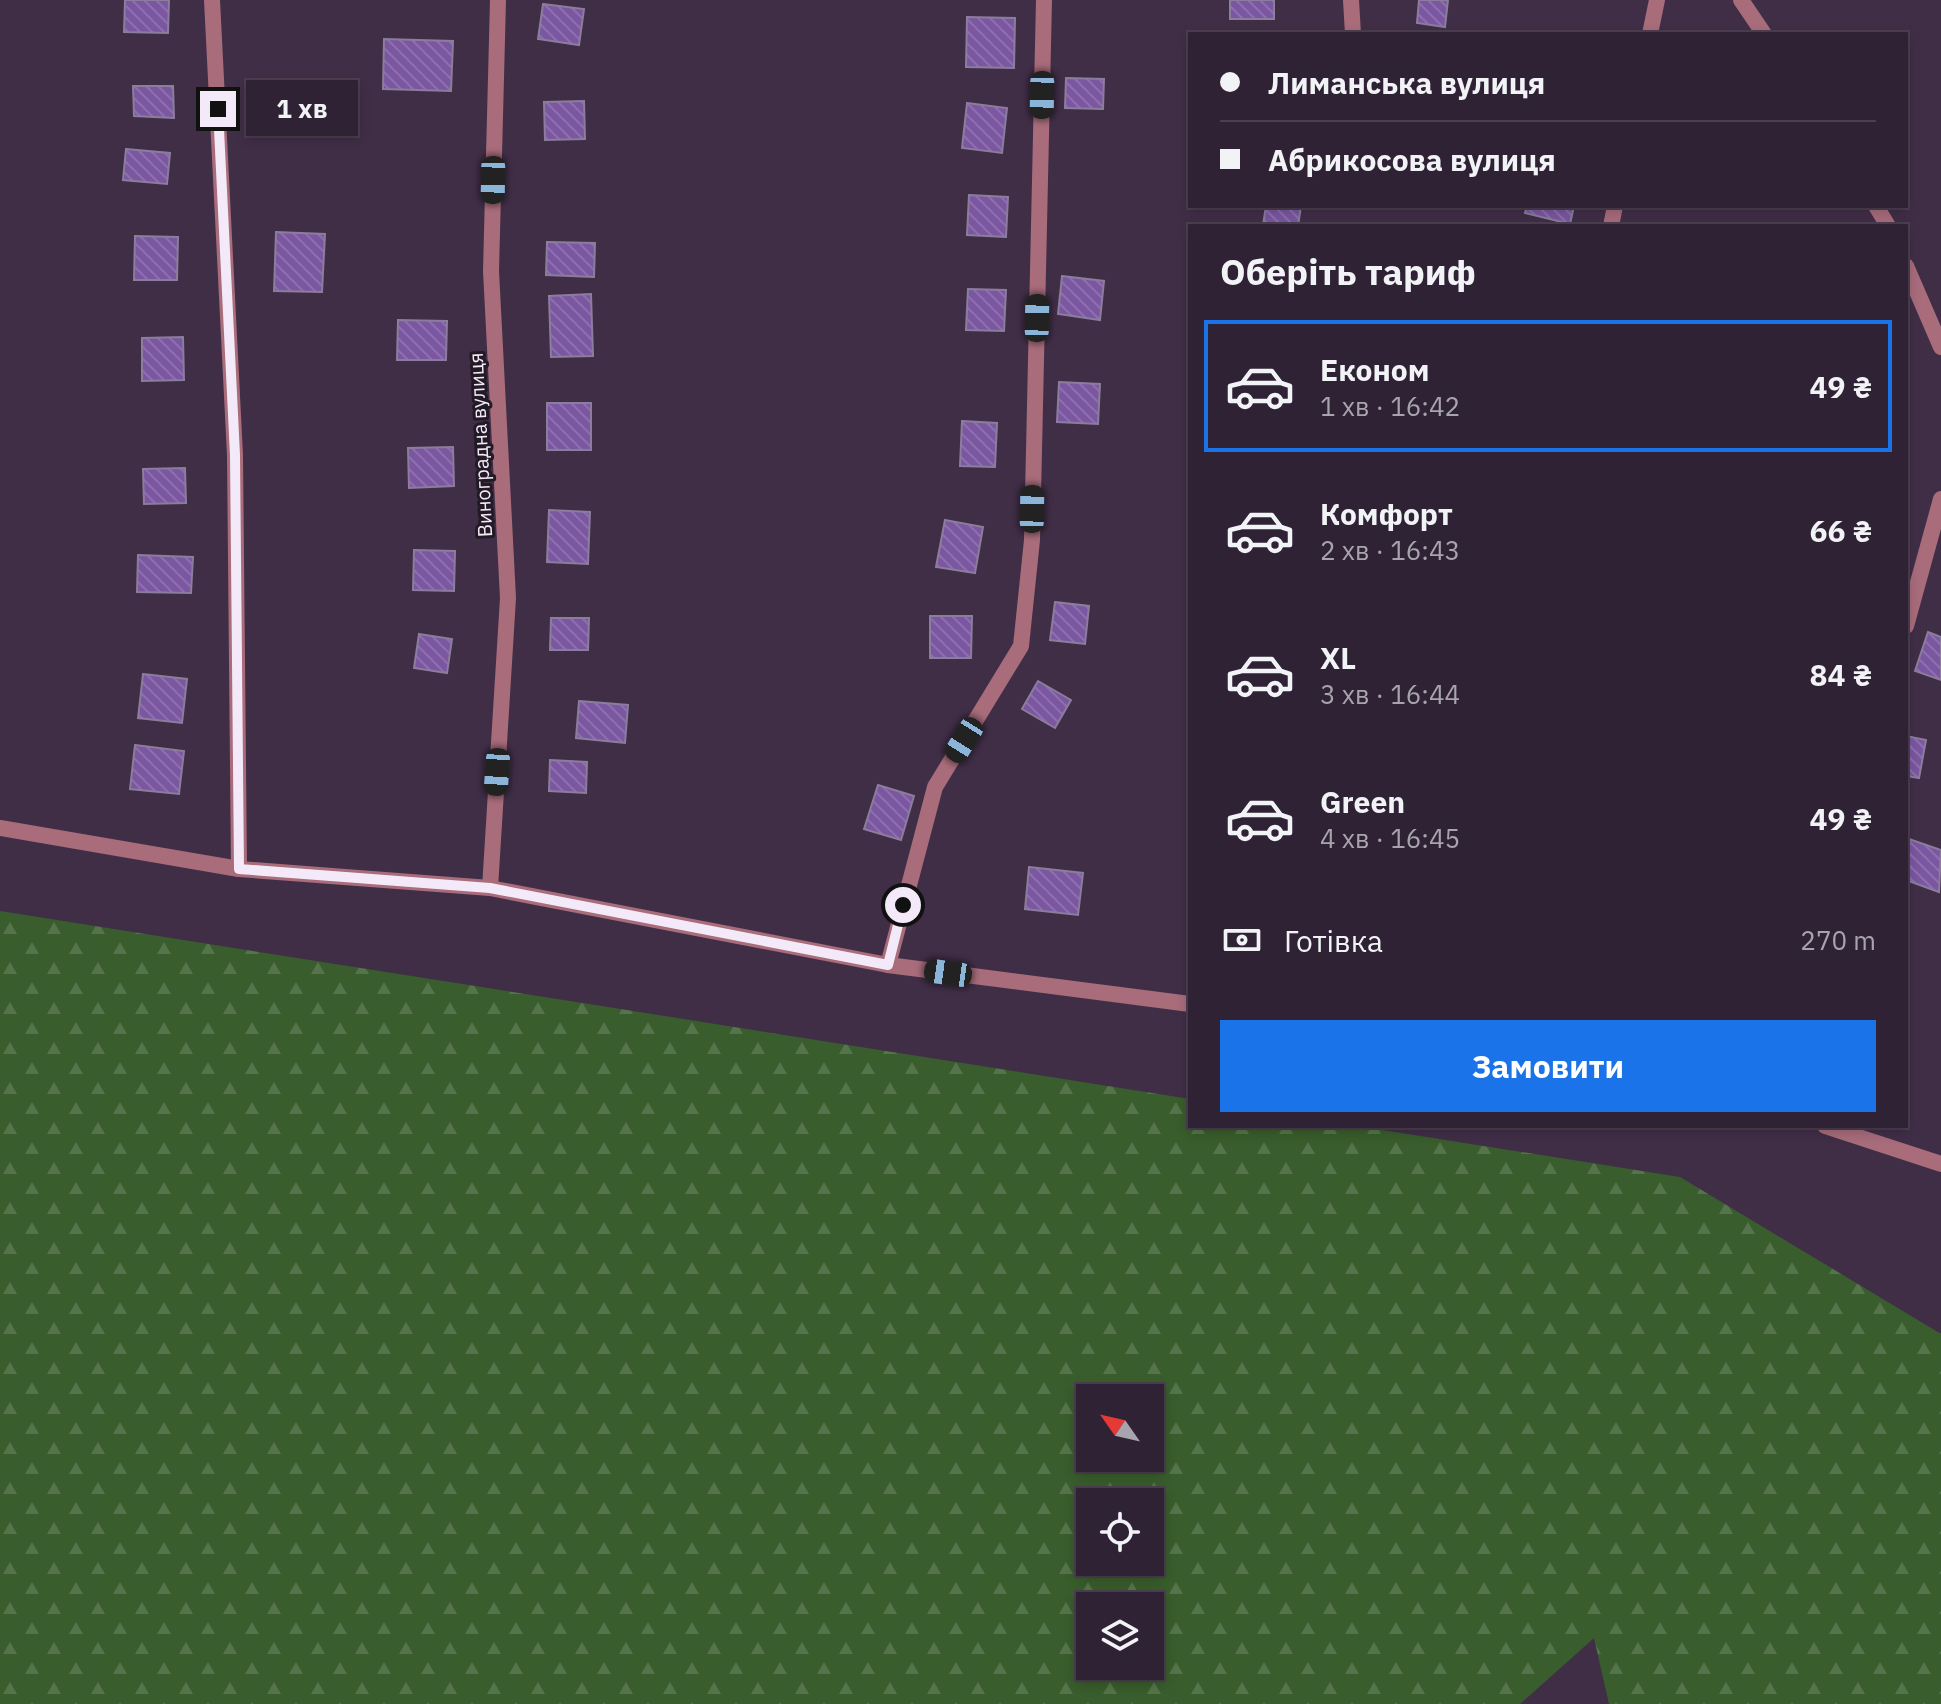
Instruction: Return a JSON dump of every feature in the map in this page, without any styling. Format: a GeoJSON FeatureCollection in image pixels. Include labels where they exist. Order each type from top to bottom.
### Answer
{"type":"FeatureCollection","features":[{"type":"Feature","properties":{"kind":"street"},"geometry":{"type":"LineString","coordinates":[[212,0],[235,455],[239,869]]}},
{"type":"Feature","properties":{"kind":"street","name":"Виноградна вулиця"},"geometry":{"type":"LineString","coordinates":[[490,888],[508,598],[491,271],[498,0]]}},
{"type":"Feature","properties":{"kind":"street"},"geometry":{"type":"LineString","coordinates":[[888,965],[935,787],[1021,646],[1032,540],[1044,0]]}},
{"type":"Feature","properties":{"kind":"street"},"geometry":{"type":"LineString","coordinates":[[1351,0],[1353,32]]}},
{"type":"Feature","properties":{"kind":"street"},"geometry":{"type":"LineString","coordinates":[[1650,32],[1657,0]]}},
{"type":"Feature","properties":{"kind":"street"},"geometry":{"type":"LineString","coordinates":[[1741,0],[1763,32]]}},
{"type":"Feature","properties":{"kind":"street"},"geometry":{"type":"LineString","coordinates":[[1908,271],[1938,339]]}},
{"type":"Feature","properties":{"kind":"street"},"geometry":{"type":"LineString","coordinates":[[1908,619],[1941,499]]}},
{"type":"Feature","properties":{"kind":"street"},"geometry":{"type":"LineString","coordinates":[[0,828],[239,869],[490,888],[888,965],[1188,1004]]}},
{"type":"Feature","properties":{"kind":"street"},"geometry":{"type":"LineString","coordinates":[[1831,1128],[1941,1164]]}},
{"type":"Feature","properties":{"kind":"green space"},"geometry":{"type":"Polygon","coordinates":[[[0,911],[1188,1099],[1188,1128],[1370,1128],[1680,1177],[1941,1334],[1941,1704],[1609,1704],[1594,1638],[1520,1704],[0,1704],[0,911]]]}},
{"type":"Feature","properties":{"kind":"building"},"geometry":{"type":"Polygon","coordinates":[[[125,0],[169,0],[168,33],[124,32],[125,0]]]}},
{"type":"Feature","properties":{"kind":"building"},"geometry":{"type":"Polygon","coordinates":[[[1230,0],[1274,0],[1274,19],[1230,19],[1230,0]]]}},
{"type":"Feature","properties":{"kind":"building"},"geometry":{"type":"Polygon","coordinates":[[[1419,0],[1448,0],[1445,27],[1417,23],[1419,0]]]}},
{"type":"Feature","properties":{"kind":"building"},"geometry":{"type":"Polygon","coordinates":[[[543,4],[584,9],[579,45],[538,39],[543,4]]]}},
{"type":"Feature","properties":{"kind":"building"},"geometry":{"type":"Polygon","coordinates":[[[967,17],[1015,18],[1014,68],[966,67],[967,17]]]}},
{"type":"Feature","properties":{"kind":"building"},"geometry":{"type":"Polygon","coordinates":[[[384,39],[453,41],[451,91],[383,89],[384,39]]]}},
{"type":"Feature","properties":{"kind":"building"},"geometry":{"type":"Polygon","coordinates":[[[1066,78],[1104,79],[1103,109],[1065,108],[1066,78]]]}},
{"type":"Feature","properties":{"kind":"building"},"geometry":{"type":"Polygon","coordinates":[[[304,82],[307,123],[272,126],[269,84],[304,82]]]}},
{"type":"Feature","properties":{"kind":"building"},"geometry":{"type":"Polygon","coordinates":[[[133,86],[173,86],[174,118],[134,116],[133,86]]]}},
{"type":"Feature","properties":{"kind":"building"},"geometry":{"type":"Polygon","coordinates":[[[584,101],[585,139],[545,140],[544,102],[584,101]]]}},
{"type":"Feature","properties":{"kind":"building"},"geometry":{"type":"Polygon","coordinates":[[[967,103],[1007,108],[1002,153],[962,148],[967,103]]]}},
{"type":"Feature","properties":{"kind":"building"},"geometry":{"type":"Polygon","coordinates":[[[126,149],[170,153],[167,184],[123,180],[126,149]]]}},
{"type":"Feature","properties":{"kind":"building"},"geometry":{"type":"Polygon","coordinates":[[[969,195],[1008,197],[1006,237],[967,235],[969,195]]]}},
{"type":"Feature","properties":{"kind":"building"},"geometry":{"type":"Polygon","coordinates":[[[1266,208],[1301,208],[1298,224],[1263,224],[1266,208]]]}},
{"type":"Feature","properties":{"kind":"building"},"geometry":{"type":"Polygon","coordinates":[[[1526,208],[1574,208],[1570,224],[1525,213],[1526,208]]]}},
{"type":"Feature","properties":{"kind":"building"},"geometry":{"type":"Polygon","coordinates":[[[276,232],[325,234],[322,292],[274,291],[276,232]]]}},
{"type":"Feature","properties":{"kind":"building"},"geometry":{"type":"Polygon","coordinates":[[[135,236],[178,237],[177,280],[134,280],[135,236]]]}},
{"type":"Feature","properties":{"kind":"building"},"geometry":{"type":"Polygon","coordinates":[[[547,242],[595,243],[594,277],[546,275],[547,242]]]}},
{"type":"Feature","properties":{"kind":"building"},"geometry":{"type":"Polygon","coordinates":[[[1062,276],[1104,281],[1100,320],[1058,314],[1062,276]]]}},
{"type":"Feature","properties":{"kind":"building"},"geometry":{"type":"Polygon","coordinates":[[[968,289],[1006,290],[1004,331],[966,330],[968,289]]]}},
{"type":"Feature","properties":{"kind":"building"},"geometry":{"type":"Polygon","coordinates":[[[591,294],[593,356],[551,357],[549,296],[591,294]]]}},
{"type":"Feature","properties":{"kind":"building"},"geometry":{"type":"Polygon","coordinates":[[[398,320],[447,321],[446,360],[397,360],[398,320]]]}},
{"type":"Feature","properties":{"kind":"building"},"geometry":{"type":"Polygon","coordinates":[[[183,337],[184,380],[142,381],[142,338],[183,337]]]}},
{"type":"Feature","properties":{"kind":"building"},"geometry":{"type":"Polygon","coordinates":[[[1059,382],[1100,384],[1098,424],[1057,422],[1059,382]]]}},
{"type":"Feature","properties":{"kind":"building"},"geometry":{"type":"Polygon","coordinates":[[[547,403],[591,403],[591,450],[547,450],[547,403]]]}},
{"type":"Feature","properties":{"kind":"building"},"geometry":{"type":"Polygon","coordinates":[[[962,421],[997,423],[995,467],[960,466],[962,421]]]}},
{"type":"Feature","properties":{"kind":"building"},"geometry":{"type":"Polygon","coordinates":[[[453,447],[454,486],[409,488],[408,448],[453,447]]]}},
{"type":"Feature","properties":{"kind":"building"},"geometry":{"type":"Polygon","coordinates":[[[185,468],[186,503],[144,504],[143,469],[185,468]]]}},
{"type":"Feature","properties":{"kind":"building"},"geometry":{"type":"Polygon","coordinates":[[[549,510],[590,512],[588,564],[547,562],[549,510]]]}},
{"type":"Feature","properties":{"kind":"building"},"geometry":{"type":"Polygon","coordinates":[[[945,520],[983,527],[975,573],[936,567],[945,520]]]}},
{"type":"Feature","properties":{"kind":"building"},"geometry":{"type":"Polygon","coordinates":[[[414,550],[455,551],[454,591],[413,590],[414,550]]]}},
{"type":"Feature","properties":{"kind":"building"},"geometry":{"type":"Polygon","coordinates":[[[138,555],[193,557],[191,593],[137,592],[138,555]]]}},
{"type":"Feature","properties":{"kind":"building"},"geometry":{"type":"Polygon","coordinates":[[[1055,602],[1089,606],[1085,644],[1050,640],[1055,602]]]}},
{"type":"Feature","properties":{"kind":"building"},"geometry":{"type":"Polygon","coordinates":[[[930,616],[972,616],[971,658],[930,658],[930,616]]]}},
{"type":"Feature","properties":{"kind":"building"},"geometry":{"type":"Polygon","coordinates":[[[551,618],[589,618],[588,650],[550,650],[551,618]]]}},
{"type":"Feature","properties":{"kind":"building"},"geometry":{"type":"Polygon","coordinates":[[[1928,632],[1941,637],[1941,680],[1915,671],[1928,632]]]}},
{"type":"Feature","properties":{"kind":"building"},"geometry":{"type":"Polygon","coordinates":[[[419,634],[452,639],[447,673],[414,668],[419,634]]]}},
{"type":"Feature","properties":{"kind":"building"},"geometry":{"type":"Polygon","coordinates":[[[143,674],[187,679],[182,723],[138,718],[143,674]]]}},
{"type":"Feature","properties":{"kind":"building"},"geometry":{"type":"Polygon","coordinates":[[[1038,681],[1071,700],[1055,728],[1022,709],[1038,681]]]}},
{"type":"Feature","properties":{"kind":"building"},"geometry":{"type":"Polygon","coordinates":[[[579,701],[628,705],[625,743],[576,738],[579,701]]]}},
{"type":"Feature","properties":{"kind":"building"},"geometry":{"type":"Polygon","coordinates":[[[1908,736],[1926,740],[1919,778],[1908,776],[1908,736]]]}},
{"type":"Feature","properties":{"kind":"building"},"geometry":{"type":"Polygon","coordinates":[[[135,745],[184,751],[179,794],[130,789],[135,745]]]}},
{"type":"Feature","properties":{"kind":"building"},"geometry":{"type":"Polygon","coordinates":[[[550,760],[587,762],[586,793],[549,791],[550,760]]]}},
{"type":"Feature","properties":{"kind":"building"},"geometry":{"type":"Polygon","coordinates":[[[878,785],[914,796],[901,840],[864,829],[878,785]]]}},
{"type":"Feature","properties":{"kind":"building"},"geometry":{"type":"Polygon","coordinates":[[[1908,839],[1941,850],[1939,892],[1908,881],[1908,839]]]}},
{"type":"Feature","properties":{"kind":"building"},"geometry":{"type":"Polygon","coordinates":[[[1029,867],[1083,873],[1078,915],[1025,909],[1029,867]]]}},
{"type":"Feature","properties":{"kind":"route"},"geometry":{"type":"LineString","coordinates":[[218,109],[235,455],[239,869],[490,888],[888,965],[903,905]]}}]}
